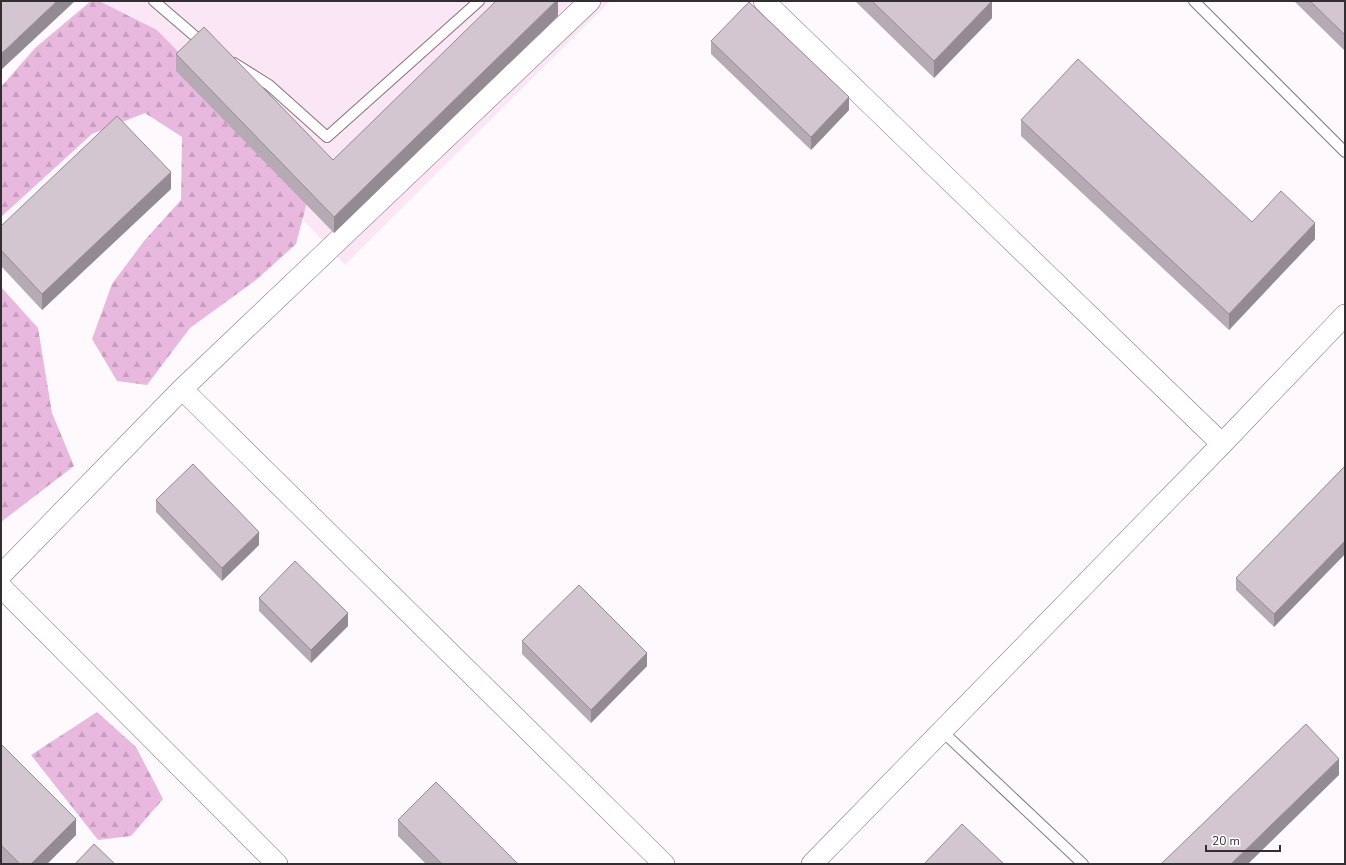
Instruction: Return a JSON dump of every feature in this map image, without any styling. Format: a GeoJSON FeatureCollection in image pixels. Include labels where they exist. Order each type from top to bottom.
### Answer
{"type":"FeatureCollection","features":[{"type":"Feature","properties":{"kind":"street"},"geometry":{"type":"LineString","coordinates":[[1,575],[182,389],[590,1]]}},
{"type":"Feature","properties":{"kind":"street"},"geometry":{"type":"LineString","coordinates":[[764,1],[1222,444]]}},
{"type":"Feature","properties":{"kind":"street"},"geometry":{"type":"LineString","coordinates":[[812,864],[1222,444],[1342,325]]}},
{"type":"Feature","properties":{"kind":"street"},"geometry":{"type":"LineString","coordinates":[[182,389],[664,864]]}},
{"type":"Feature","properties":{"kind":"street"},"geometry":{"type":"LineString","coordinates":[[1,587],[277,864]]}},
{"type":"Feature","properties":{"kind":"lane"},"geometry":{"type":"LineString","coordinates":[[154,1],[210,48]]}},
{"type":"Feature","properties":{"kind":"lane"},"geometry":{"type":"LineString","coordinates":[[223,56],[269,85],[327,137],[479,1]]}},
{"type":"Feature","properties":{"kind":"lane"},"geometry":{"type":"LineString","coordinates":[[1194,1],[1345,152]]}},
{"type":"Feature","properties":{"kind":"lane"},"geometry":{"type":"LineString","coordinates":[[942,731],[1083,864]]}},
{"type":"Feature","properties":{"kind":"shaded area"},"geometry":{"type":"Polygon","coordinates":[[[101,1],[610,1],[345,265],[101,1]]]}},
{"type":"Feature","properties":{"kind":"green space"},"geometry":{"type":"Polygon","coordinates":[[[91,1],[99,1],[157,30],[255,130],[307,202],[296,244],[256,280],[190,328],[147,385],[117,381],[92,339],[112,284],[144,241],[181,200],[182,137],[145,113],[92,134],[1,217],[1,87],[35,48],[91,1]]]}},
{"type":"Feature","properties":{"kind":"green space"},"geometry":{"type":"Polygon","coordinates":[[[1,287],[38,328],[52,413],[74,466],[1,522],[1,287]]]}},
{"type":"Feature","properties":{"kind":"green space"},"geometry":{"type":"Polygon","coordinates":[[[97,712],[136,747],[163,799],[131,836],[98,840],[31,755],[97,712]]]}},
{"type":"Feature","properties":{"kind":"building"},"geometry":{"type":"Polygon","coordinates":[[[1,1],[57,1],[1,54],[1,1]]]}},
{"type":"Feature","properties":{"kind":"building"},"geometry":{"type":"Polygon","coordinates":[[[496,1],[556,1],[334,217],[176,54],[204,27],[333,160],[496,1]]]}},
{"type":"Feature","properties":{"kind":"building"},"geometry":{"type":"Polygon","coordinates":[[[872,1],[992,1],[934,61],[872,1]]]}},
{"type":"Feature","properties":{"kind":"building"},"geometry":{"type":"Polygon","coordinates":[[[1310,1],[1345,1],[1345,35],[1310,1]]]}},
{"type":"Feature","properties":{"kind":"building"},"geometry":{"type":"Polygon","coordinates":[[[749,2],[849,97],[811,137],[711,41],[749,2]]]}},
{"type":"Feature","properties":{"kind":"building"},"geometry":{"type":"Polygon","coordinates":[[[1078,59],[1252,222],[1281,191],[1315,223],[1229,314],[1021,120],[1078,59]]]}},
{"type":"Feature","properties":{"kind":"building"},"geometry":{"type":"Polygon","coordinates":[[[117,116],[171,172],[42,294],[1,250],[1,226],[117,116]]]}},
{"type":"Feature","properties":{"kind":"building"},"geometry":{"type":"Polygon","coordinates":[[[193,464],[259,532],[222,568],[156,500],[193,464]]]}},
{"type":"Feature","properties":{"kind":"building"},"geometry":{"type":"Polygon","coordinates":[[[1345,466],[1345,541],[1274,614],[1236,578],[1345,466]]]}},
{"type":"Feature","properties":{"kind":"building"},"geometry":{"type":"Polygon","coordinates":[[[295,561],[348,613],[311,650],[259,598],[295,561]]]}},
{"type":"Feature","properties":{"kind":"building"},"geometry":{"type":"Polygon","coordinates":[[[579,585],[647,653],[591,710],[522,641],[579,585]]]}},
{"type":"Feature","properties":{"kind":"building"},"geometry":{"type":"Polygon","coordinates":[[[1306,724],[1339,759],[1231,864],[1161,864],[1306,724]]]}},
{"type":"Feature","properties":{"kind":"building"},"geometry":{"type":"Polygon","coordinates":[[[1,744],[76,819],[31,864],[20,864],[1,845],[1,744]]]}},
{"type":"Feature","properties":{"kind":"building"},"geometry":{"type":"Polygon","coordinates":[[[436,782],[518,864],[442,864],[398,820],[436,782]]]}},
{"type":"Feature","properties":{"kind":"building"},"geometry":{"type":"Polygon","coordinates":[[[962,824],[1004,864],[924,864],[962,824]]]}},
{"type":"Feature","properties":{"kind":"building"},"geometry":{"type":"Polygon","coordinates":[[[94,844],[115,864],[75,864],[94,844]]]}}]}
